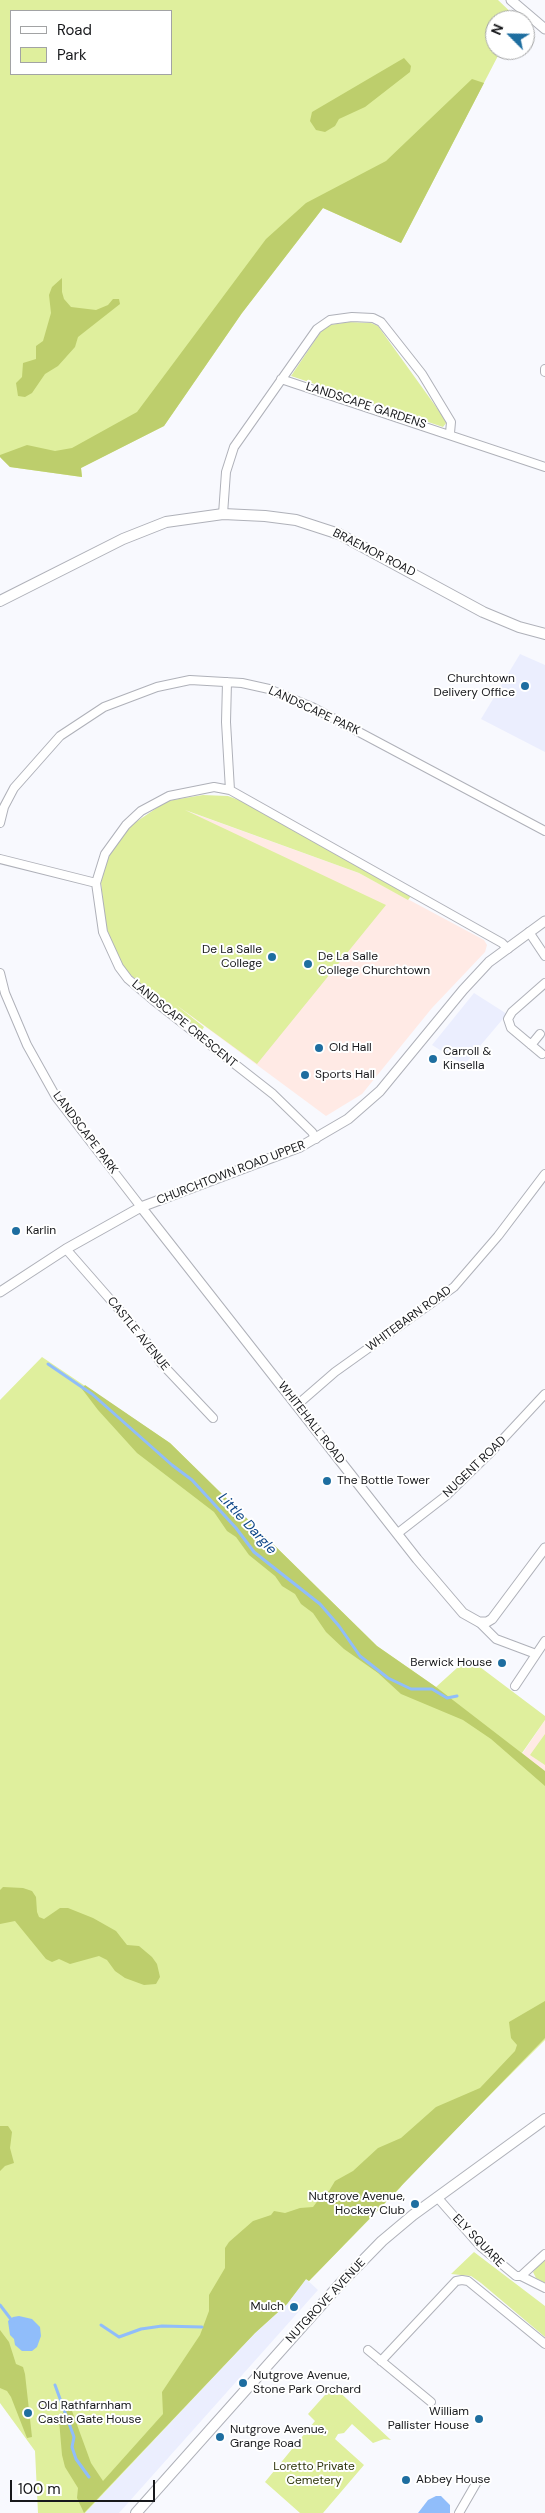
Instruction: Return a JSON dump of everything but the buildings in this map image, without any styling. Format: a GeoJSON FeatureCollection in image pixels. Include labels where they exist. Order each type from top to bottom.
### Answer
{"type":"FeatureCollection","features":[{"type":"Feature","properties":{"kind":"main road","name":"BRAEMOR ROAD"},"geometry":{"type":"LineString","coordinates":[[0,601],[146,530],[187,518],[223,514],[280,518],[327,529],[362,545],[483,612],[519,627],[545,634]]}},
{"type":"Feature","properties":{"kind":"main road","name":"NUTGROVE AVENUE"},"geometry":{"type":"LineString","coordinates":[[136,2513],[340,2284],[382,2241],[437,2197],[545,2119]]}},
{"type":"Feature","properties":{"kind":"street"},"geometry":{"type":"LineString","coordinates":[[511,0],[545,29]]}},
{"type":"Feature","properties":{"kind":"street","name":"LANDSCAPE GARDENS"},"geometry":{"type":"LineString","coordinates":[[223,514],[226,472],[234,447],[317,329],[330,320],[352,317],[373,318],[381,322],[422,374],[451,422],[450,434]]}},
{"type":"Feature","properties":{"kind":"street","name":"LANDSCAPE GARDENS"},"geometry":{"type":"LineString","coordinates":[[282,379],[545,467]]}},
{"type":"Feature","properties":{"kind":"street","name":"LANDSCAPE PARK"},"geometry":{"type":"LineString","coordinates":[[0,823],[4,807],[27,771],[60,736],[104,707],[157,687],[190,680],[227,682],[269,689],[312,707],[545,831]]}},
{"type":"Feature","properties":{"kind":"street"},"geometry":{"type":"LineString","coordinates":[[227,682],[226,722],[230,790]]}},
{"type":"Feature","properties":{"kind":"street","name":"LANDSCAPE CRESCENT"},"geometry":{"type":"LineString","coordinates":[[316,1139],[312,1132],[273,1094],[128,979],[110,951],[103,932],[96,883],[102,860],[113,839],[141,811],[168,796],[194,789],[214,787],[230,790],[496,940],[508,949]]}},
{"type":"Feature","properties":{"kind":"street"},"geometry":{"type":"LineString","coordinates":[[0,859],[96,883]]}},
{"type":"Feature","properties":{"kind":"street","name":"CHURCHTOWN ROAD UPPER"},"geometry":{"type":"LineString","coordinates":[[0,1292],[66,1249],[141,1207],[300,1147],[348,1119],[380,1091],[463,990],[490,962],[545,921]]}},
{"type":"Feature","properties":{"kind":"street"},"geometry":{"type":"LineString","coordinates":[[529,932],[545,956]]}},
{"type":"Feature","properties":{"kind":"street","name":"LANDSCAPE PARK"},"geometry":{"type":"LineString","coordinates":[[0,973],[5,993],[27,1046],[56,1098],[141,1207]]}},
{"type":"Feature","properties":{"kind":"street"},"geometry":{"type":"LineString","coordinates":[[542,1054],[511,1028],[508,1019],[512,1012],[545,983]]}},
{"type":"Feature","properties":{"kind":"street"},"geometry":{"type":"LineString","coordinates":[[531,1045],[540,1034]]}},
{"type":"Feature","properties":{"kind":"street","name":"WHITEBARN ROAD"},"geometry":{"type":"LineString","coordinates":[[297,1404],[334,1372],[454,1287],[498,1236],[545,1174]]}},
{"type":"Feature","properties":{"kind":"street","name":"WHITEHALL ROAD"},"geometry":{"type":"LineString","coordinates":[[141,1207],[463,1613],[479,1622]]}},
{"type":"Feature","properties":{"kind":"street","name":"CASTLE AVENUE"},"geometry":{"type":"LineString","coordinates":[[66,1249],[143,1337],[167,1370],[213,1418]]}},
{"type":"Feature","properties":{"kind":"street","name":"NUGENT ROAD"},"geometry":{"type":"LineString","coordinates":[[398,1533],[447,1495],[489,1454],[545,1394]]}},
{"type":"Feature","properties":{"kind":"street"},"geometry":{"type":"LineString","coordinates":[[479,1622],[487,1622],[498,1612],[545,1548]]}},
{"type":"Feature","properties":{"kind":"street"},"geometry":{"type":"LineString","coordinates":[[479,1622],[496,1639],[536,1654]]}},
{"type":"Feature","properties":{"kind":"street"},"geometry":{"type":"LineString","coordinates":[[515,1686],[545,1641]]}},
{"type":"Feature","properties":{"kind":"street","name":"ELY SQUARE"},"geometry":{"type":"LineString","coordinates":[[437,2197],[481,2246],[510,2273],[521,2276],[545,2288]]}},
{"type":"Feature","properties":{"kind":"street"},"geometry":{"type":"LineString","coordinates":[[521,2276],[545,2254]]}},
{"type":"Feature","properties":{"kind":"street"},"geometry":{"type":"LineString","coordinates":[[381,2361],[456,2281],[468,2281],[545,2344]]}},
{"type":"Feature","properties":{"kind":"street"},"geometry":{"type":"LineString","coordinates":[[368,2350],[431,2402]]}},
{"type":"Feature","properties":{"kind":"street"},"geometry":{"type":"LineString","coordinates":[[459,2513],[478,2480]]}},
{"type":"Feature","properties":{"kind":"shaded area"},"geometry":{"type":"Polygon","coordinates":[[[520,654],[545,665],[545,752],[481,719],[520,654]]]}},
{"type":"Feature","properties":{"kind":"shaded area","name":"De La Salle College Churchtown"},"geometry":{"type":"Polygon","coordinates":[[[176,807],[359,873],[484,940],[487,945],[485,952],[432,1008],[362,1094],[326,1116],[157,991],[176,807]]]}},
{"type":"Feature","properties":{"kind":"shaded area"},"geometry":{"type":"Polygon","coordinates":[[[474,993],[507,1014],[464,1065],[432,1045],[474,993]]]}},
{"type":"Feature","properties":{"kind":"shaded area"},"geometry":{"type":"Polygon","coordinates":[[[545,1720],[545,1772],[522,1754],[545,1720]]]}},
{"type":"Feature","properties":{"kind":"shaded area"},"geometry":{"type":"Polygon","coordinates":[[[306,2279],[318,2290],[119,2513],[85,2513],[255,2333],[287,2304],[306,2279]]]}},
{"type":"Feature","properties":{"kind":"green space"},"geometry":{"type":"Polygon","coordinates":[[[0,0],[498,0],[508,10],[485,10],[485,60],[496,60],[401,243],[323,208],[242,313],[164,426],[81,468],[82,477],[10,467],[0,457],[0,0]]]}},
{"type":"Feature","properties":{"kind":"green space"},"geometry":{"type":"Polygon","coordinates":[[[404,58],[411,66],[410,72],[365,107],[339,119],[335,126],[325,132],[316,130],[310,121],[312,112],[404,58]]]}},
{"type":"Feature","properties":{"kind":"green space"},"geometry":{"type":"Polygon","coordinates":[[[472,79],[484,83],[401,243],[323,208],[242,313],[164,426],[81,468],[82,477],[10,467],[0,457],[0,455],[27,445],[55,451],[72,448],[137,412],[266,239],[306,203],[386,161],[472,79]]]}},
{"type":"Feature","properties":{"kind":"green space"},"geometry":{"type":"Polygon","coordinates":[[[62,278],[64,299],[71,307],[96,310],[108,305],[113,299],[119,299],[120,304],[78,337],[75,347],[58,366],[45,374],[32,393],[25,397],[18,396],[16,383],[22,377],[23,363],[36,359],[36,346],[43,341],[51,313],[49,295],[52,287],[62,278]]]}},
{"type":"Feature","properties":{"kind":"green space"},"geometry":{"type":"Polygon","coordinates":[[[349,322],[371,323],[378,326],[447,422],[443,427],[291,376],[322,330],[330,325],[349,322]]]}},
{"type":"Feature","properties":{"kind":"green space"},"geometry":{"type":"Polygon","coordinates":[[[203,795],[228,796],[244,802],[411,896],[408,900],[359,873],[185,810],[386,905],[257,1064],[175,1004],[204,1027],[201,1032],[128,973],[116,958],[105,922],[101,882],[109,854],[117,841],[133,824],[167,801],[203,795]]]}},
{"type":"Feature","properties":{"kind":"green space"},"geometry":{"type":"Polygon","coordinates":[[[42,1357],[170,1443],[377,1646],[436,1687],[468,1658],[545,1716],[545,1720],[522,1753],[545,1772],[545,2040],[406,2179],[400,2188],[309,2281],[306,2279],[287,2304],[255,2333],[85,2513],[38,2513],[35,2451],[0,2403],[0,1400],[42,1357]]]}},
{"type":"Feature","properties":{"kind":"green space"},"geometry":{"type":"Polygon","coordinates":[[[85,1385],[170,1443],[377,1646],[436,1687],[545,1771],[545,1786],[491,1739],[463,1720],[401,1694],[378,1673],[344,1649],[326,1632],[313,1613],[301,1604],[295,1594],[282,1586],[275,1576],[249,1555],[236,1537],[227,1531],[214,1512],[137,1453],[98,1410],[82,1389],[85,1385]]]}},
{"type":"Feature","properties":{"kind":"green space"},"geometry":{"type":"Polygon","coordinates":[[[545,1734],[545,1765],[530,1755],[545,1734]]]}},
{"type":"Feature","properties":{"kind":"green space"},"geometry":{"type":"Polygon","coordinates":[[[3,1887],[23,1888],[32,1891],[36,1897],[39,1917],[44,1919],[60,1908],[68,1908],[93,1918],[116,1931],[127,1945],[139,1946],[152,1957],[157,1964],[160,1977],[156,1984],[144,1985],[125,1978],[115,1971],[107,1960],[99,1956],[70,1964],[59,1959],[52,1962],[46,1959],[15,1921],[0,1924],[0,1890],[3,1887]]]}},
{"type":"Feature","properties":{"kind":"green space"},"geometry":{"type":"Polygon","coordinates":[[[545,2001],[545,2038],[309,2281],[306,2279],[287,2304],[255,2333],[84,2513],[77,2498],[78,2488],[65,2467],[62,2455],[59,2420],[66,2409],[72,2411],[91,2463],[103,2481],[163,2414],[162,2392],[200,2335],[209,2311],[209,2295],[225,2268],[225,2248],[229,2242],[253,2221],[271,2215],[274,2211],[285,2213],[300,2208],[313,2207],[322,2195],[329,2191],[335,2181],[353,2171],[378,2148],[401,2138],[436,2107],[480,2088],[515,2051],[517,2045],[511,2038],[509,2022],[545,2001]]]}},
{"type":"Feature","properties":{"kind":"green space"},"geometry":{"type":"Polygon","coordinates":[[[0,2126],[8,2126],[12,2132],[10,2148],[14,2163],[5,2166],[0,2171],[0,2126]]]}},
{"type":"Feature","properties":{"kind":"green space"},"geometry":{"type":"Polygon","coordinates":[[[474,2252],[545,2306],[545,2337],[471,2276],[451,2274],[474,2252]]]}},
{"type":"Feature","properties":{"kind":"green space"},"geometry":{"type":"Polygon","coordinates":[[[545,2258],[545,2283],[536,2278],[533,2272],[545,2258]]]}},
{"type":"Feature","properties":{"kind":"green space"},"geometry":{"type":"Polygon","coordinates":[[[0,2330],[9,2342],[16,2364],[23,2367],[32,2437],[27,2438],[11,2397],[7,2391],[0,2388],[0,2330]]]}},
{"type":"Feature","properties":{"kind":"green space","name":"Loretto Private Cemetery"},"geometry":{"type":"Polygon","coordinates":[[[333,2386],[391,2440],[384,2439],[373,2443],[352,2424],[344,2433],[338,2434],[335,2439],[364,2465],[323,2513],[300,2513],[265,2482],[315,2421],[308,2414],[333,2386]]]}},
{"type":"Feature","properties":{"kind":"water"},"geometry":{"type":"Polygon","coordinates":[[[19,2316],[32,2319],[40,2327],[41,2336],[37,2347],[32,2351],[22,2351],[15,2345],[14,2339],[10,2335],[8,2321],[13,2317],[19,2316]]]}},
{"type":"Feature","properties":{"kind":"water"},"geometry":{"type":"Polygon","coordinates":[[[441,2496],[450,2505],[450,2513],[418,2513],[428,2500],[441,2496]]]}},
{"type":"Feature","properties":{"kind":"waterway","name":"Little Dargle"},"geometry":{"type":"LineString","coordinates":[[48,1364],[92,1394],[172,1465],[192,1480],[236,1528],[254,1552],[320,1604],[339,1626],[360,1656],[388,1678],[411,1689],[432,1689],[447,1698],[457,1696]]}},
{"type":"Feature","properties":{"kind":"waterway"},"geometry":{"type":"LineString","coordinates":[[0,2305],[13,2322]]}},
{"type":"Feature","properties":{"kind":"waterway"},"geometry":{"type":"LineString","coordinates":[[101,2325],[119,2337],[141,2329],[162,2326],[202,2327]]}},
{"type":"Feature","properties":{"kind":"waterway"},"geometry":{"type":"LineString","coordinates":[[55,2385],[74,2437],[72,2447],[76,2459],[89,2477]]}},
{"type":"Feature","properties":{"kind":"place","name":"Churchtown Delivery Office"},"geometry":{"type":"Point","coordinates":[525,686]}},
{"type":"Feature","properties":{"kind":"place","name":"De La Salle College"},"geometry":{"type":"Point","coordinates":[272,957]}},
{"type":"Feature","properties":{"kind":"place","name":"De La Salle College Churchtown"},"geometry":{"type":"Point","coordinates":[308,964]}},
{"type":"Feature","properties":{"kind":"place","name":"Old Hall"},"geometry":{"type":"Point","coordinates":[319,1048]}},
{"type":"Feature","properties":{"kind":"place","name":"Carroll & Kinsella"},"geometry":{"type":"Point","coordinates":[433,1059]}},
{"type":"Feature","properties":{"kind":"place","name":"Sports Hall"},"geometry":{"type":"Point","coordinates":[305,1075]}},
{"type":"Feature","properties":{"kind":"place","name":"Karlin"},"geometry":{"type":"Point","coordinates":[16,1231]}},
{"type":"Feature","properties":{"kind":"place","name":"The Bottle Tower"},"geometry":{"type":"Point","coordinates":[327,1481]}},
{"type":"Feature","properties":{"kind":"place","name":"Berwick House"},"geometry":{"type":"Point","coordinates":[502,1663]}},
{"type":"Feature","properties":{"kind":"place","name":"Nutgrove Avenue, Hockey Club"},"geometry":{"type":"Point","coordinates":[415,2204]}},
{"type":"Feature","properties":{"kind":"place","name":"Mulch"},"geometry":{"type":"Point","coordinates":[294,2307]}},
{"type":"Feature","properties":{"kind":"place","name":"Nutgrove Avenue, Stone Park Orchard"},"geometry":{"type":"Point","coordinates":[243,2383]}},
{"type":"Feature","properties":{"kind":"place","name":"Old Rathfarnham Castle Gate House"},"geometry":{"type":"Point","coordinates":[28,2413]}},
{"type":"Feature","properties":{"kind":"place","name":"William Pallister House"},"geometry":{"type":"Point","coordinates":[479,2419]}},
{"type":"Feature","properties":{"kind":"place","name":"Nutgrove Avenue, Grange Road"},"geometry":{"type":"Point","coordinates":[220,2437]}},
{"type":"Feature","properties":{"kind":"place","name":"Abbey House"},"geometry":{"type":"Point","coordinates":[406,2480]}}]}
